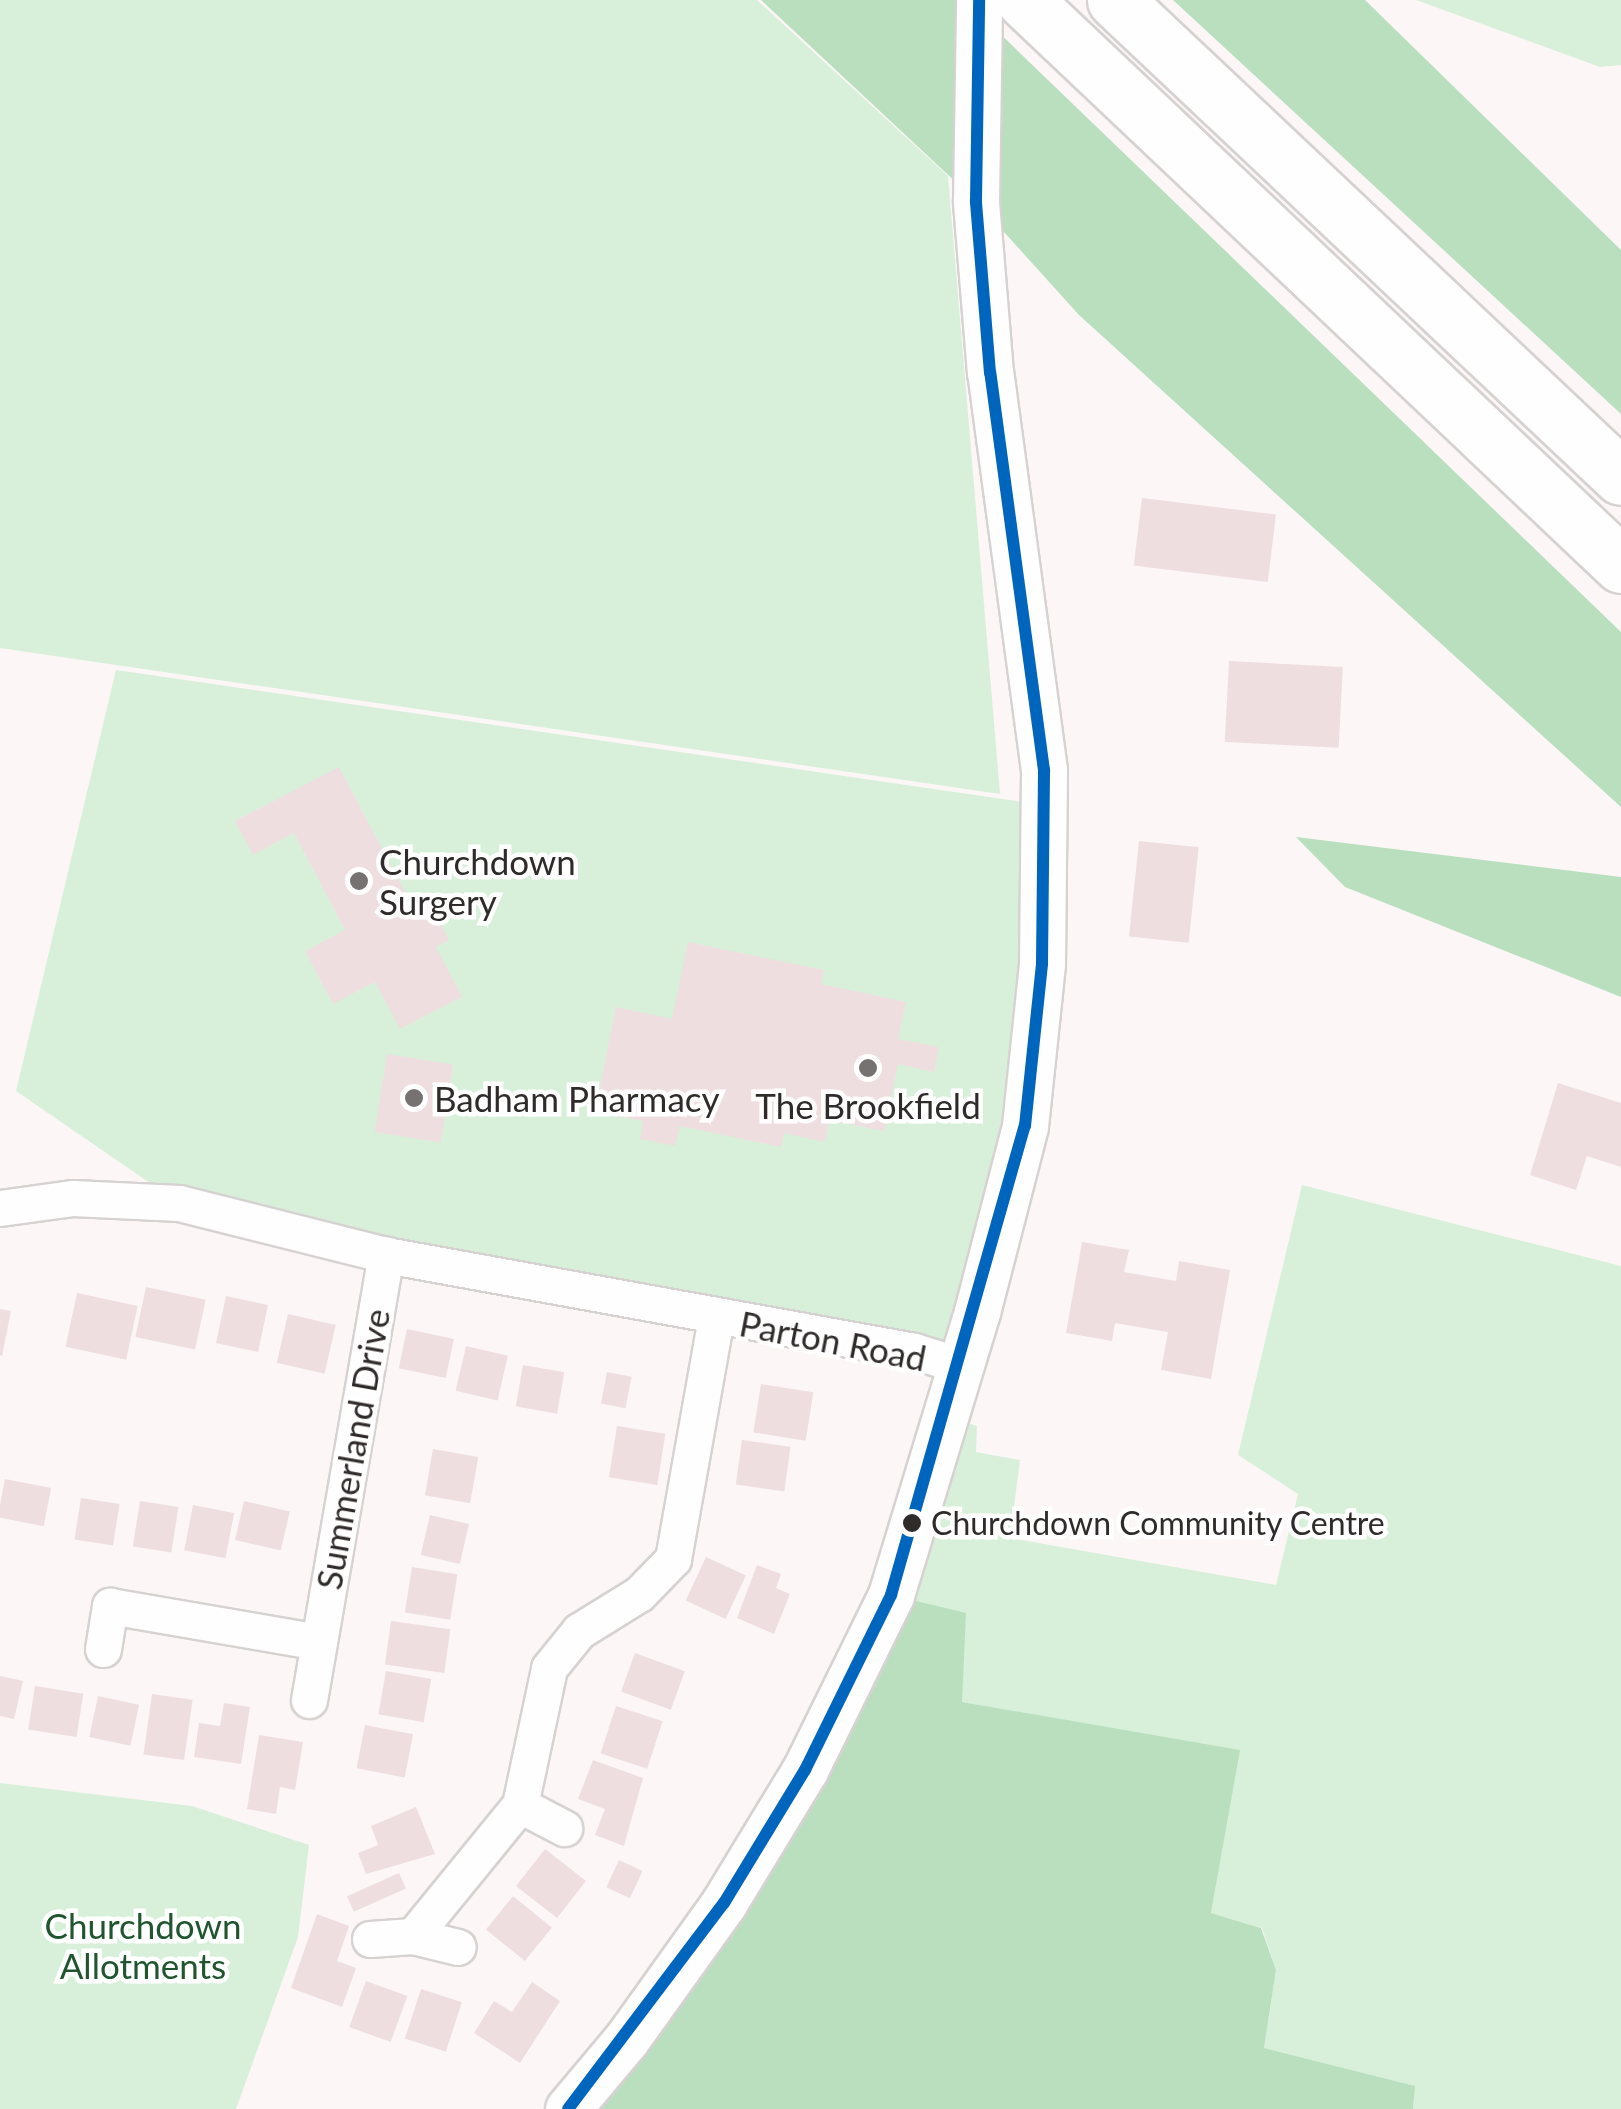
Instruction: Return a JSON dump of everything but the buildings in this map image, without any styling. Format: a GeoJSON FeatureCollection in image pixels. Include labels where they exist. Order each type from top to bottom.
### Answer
{"type":"FeatureCollection","features":[{"type":"Feature","properties":{"kind":"highway"},"geometry":{"type":"LineString","coordinates":[[1024,0],[1621,565]]}},
{"type":"Feature","properties":{"kind":"highway"},"geometry":{"type":"LineString","coordinates":[[1116,0],[1621,477]]}},
{"type":"Feature","properties":{"kind":"street","name":"Parton Road"},"geometry":{"type":"LineString","coordinates":[[0,1208],[73,1198],[180,1204],[386,1255],[914,1351],[959,1366],[1025,1126],[1047,839],[1033,651],[990,373],[976,201],[979,0]]}},
{"type":"Feature","properties":{"kind":"street","name":"Summerland Drive"},"geometry":{"type":"LineString","coordinates":[[308,1700],[386,1255]]}},
{"type":"Feature","properties":{"kind":"street"},"geometry":{"type":"LineString","coordinates":[[413,1936],[520,1805],[549,1668],[578,1631],[639,1594],[673,1559],[716,1318]]}},
{"type":"Feature","properties":{"kind":"street"},"geometry":{"type":"LineString","coordinates":[[568,2109],[626,2040],[724,1903],[806,1770],[890,1595],[959,1366]]}},
{"type":"Feature","properties":{"kind":"street"},"geometry":{"type":"LineString","coordinates":[[103,1649],[110,1606],[318,1642]]}},
{"type":"Feature","properties":{"kind":"street"},"geometry":{"type":"LineString","coordinates":[[520,1805],[564,1828]]}},
{"type":"Feature","properties":{"kind":"street"},"geometry":{"type":"LineString","coordinates":[[370,1939],[413,1936],[458,1947]]}},
{"type":"Feature","properties":{"kind":"green space"},"geometry":{"type":"Polygon","coordinates":[[[0,0],[757,0],[948,176],[1000,794],[0,648],[0,0]]]}},
{"type":"Feature","properties":{"kind":"green space"},"geometry":{"type":"Polygon","coordinates":[[[761,0],[965,0],[1621,632],[1621,807],[1079,315],[976,201],[761,0]]]}},
{"type":"Feature","properties":{"kind":"green space"},"geometry":{"type":"Polygon","coordinates":[[[1173,0],[1365,0],[1621,250],[1621,414],[1173,0]]]}},
{"type":"Feature","properties":{"kind":"green space"},"geometry":{"type":"Polygon","coordinates":[[[1416,0],[1621,0],[1621,65],[1600,67],[1416,0]]]}},
{"type":"Feature","properties":{"kind":"green space"},"geometry":{"type":"Polygon","coordinates":[[[116,670],[1044,805],[1042,963],[959,1365],[179,1203],[16,1091],[116,670]]]}},
{"type":"Feature","properties":{"kind":"green space"},"geometry":{"type":"Polygon","coordinates":[[[1296,837],[1621,877],[1621,997],[1345,887],[1296,837]]]}},
{"type":"Feature","properties":{"kind":"green space"},"geometry":{"type":"Polygon","coordinates":[[[1302,1185],[1621,1266],[1621,2109],[1413,2109],[1414,2086],[1264,2048],[1276,1970],[1262,1928],[1211,1913],[1239,1751],[961,1702],[891,1595],[946,1416],[977,1426],[976,1452],[1020,1460],[1010,1538],[1276,1585],[1298,1494],[1238,1455],[1302,1185]]]}},
{"type":"Feature","properties":{"kind":"green space"},"geometry":{"type":"Polygon","coordinates":[[[891,1595],[966,1613],[962,1702],[1240,1750],[1211,1913],[1261,1928],[1276,1970],[1264,2048],[1415,2086],[1413,2109],[568,2109],[627,2040],[891,1595]]]}},
{"type":"Feature","properties":{"kind":"green space","name":"Churchdown Allotments"},"geometry":{"type":"Polygon","coordinates":[[[0,1783],[192,1806],[309,1845],[298,1937],[236,2109],[0,2109],[0,1783]]]}},
{"type":"Feature","properties":{"kind":"transit line"},"geometry":{"type":"LineString","coordinates":[[568,2109],[724,1903],[805,1770],[891,1595],[1025,1126],[1042,963],[1044,770],[990,373],[976,201],[979,0]]}},
{"type":"Feature","properties":{"kind":"place","name":"Churchdown Surgery"},"geometry":{"type":"Point","coordinates":[359,881]}},
{"type":"Feature","properties":{"kind":"place","name":"The Brookfield"},"geometry":{"type":"Point","coordinates":[868,1068]}},
{"type":"Feature","properties":{"kind":"place","name":"Badham Pharmacy"},"geometry":{"type":"Point","coordinates":[414,1098]}},
{"type":"Feature","properties":{"kind":"place","name":"Churchdown Community Centre"},"geometry":{"type":"Point","coordinates":[912,1523]}}]}
